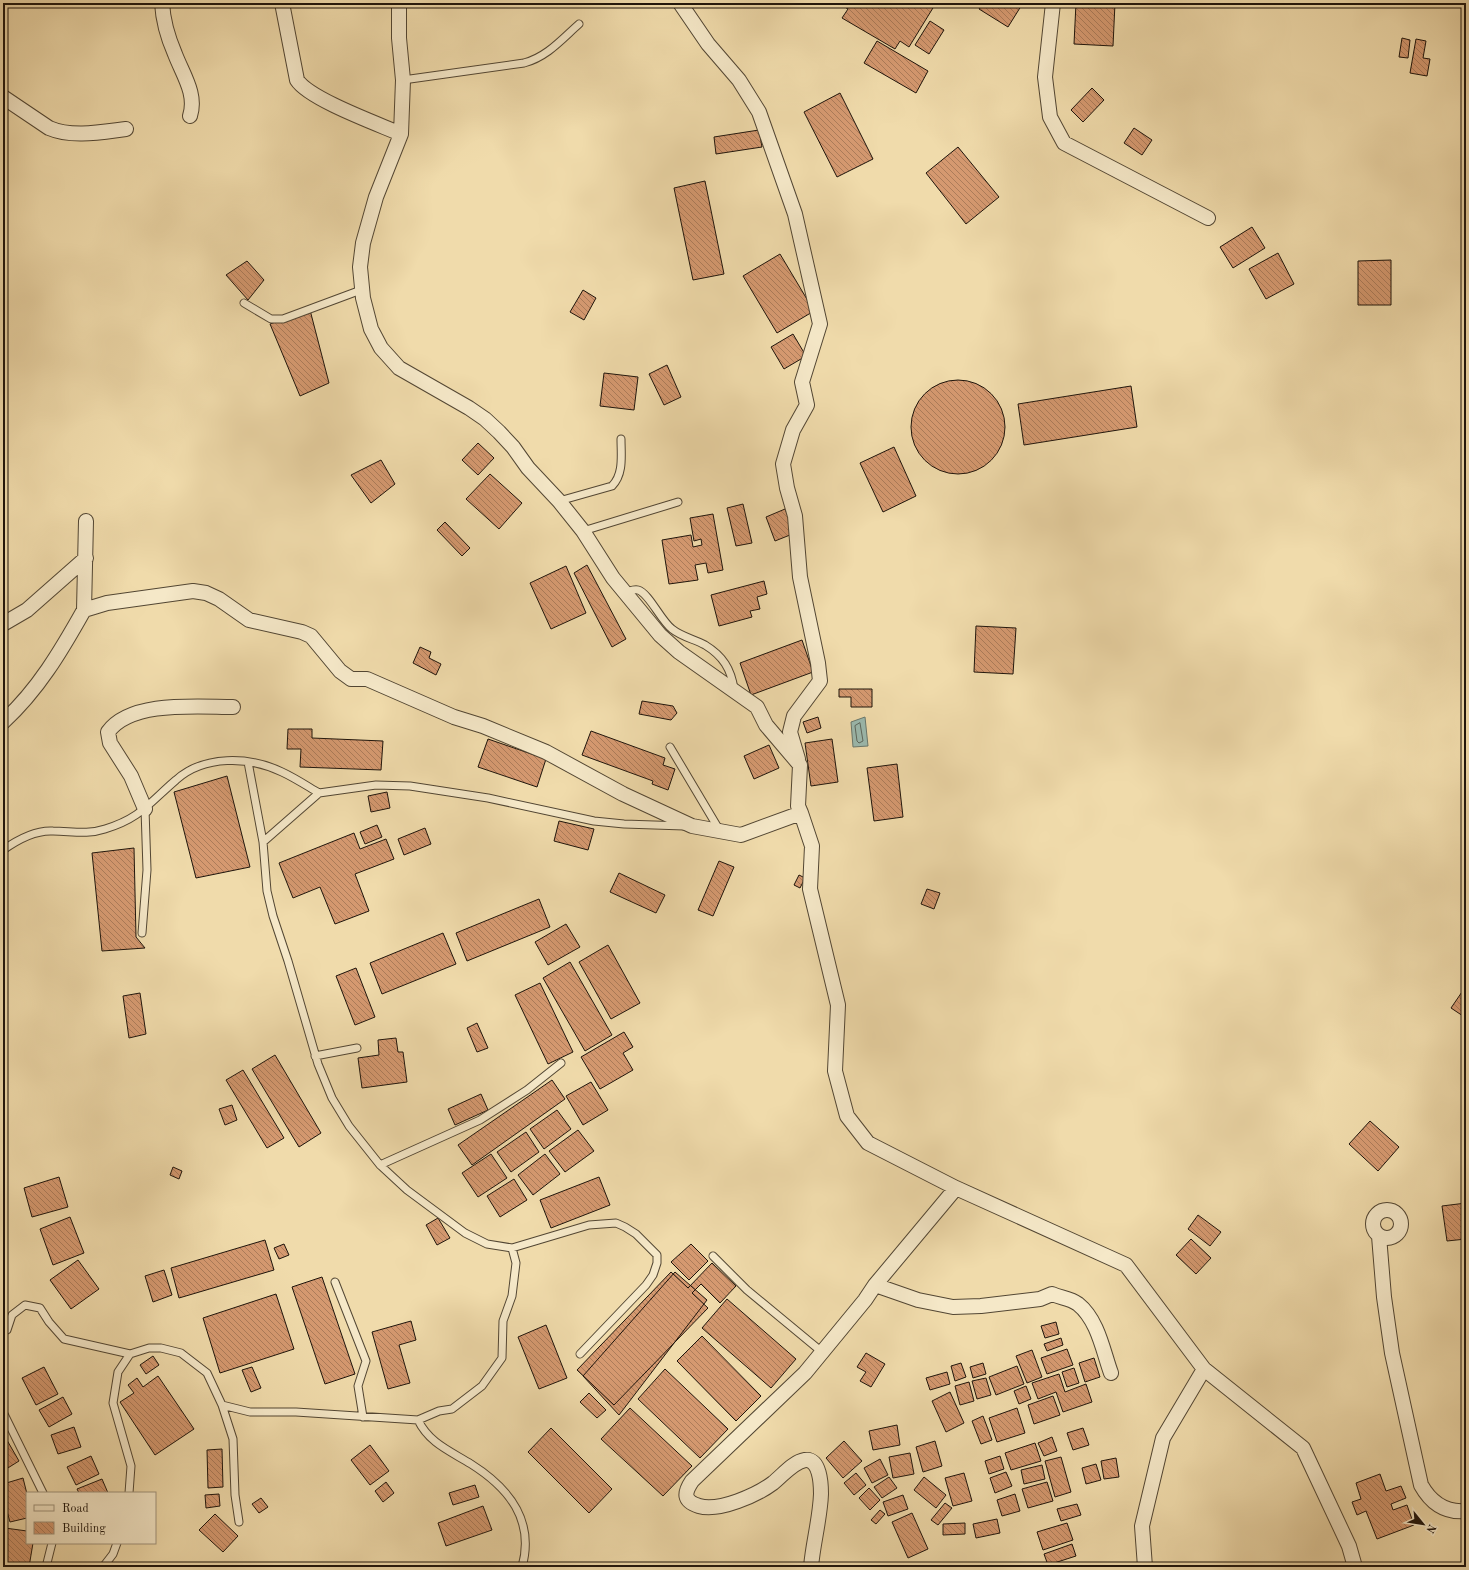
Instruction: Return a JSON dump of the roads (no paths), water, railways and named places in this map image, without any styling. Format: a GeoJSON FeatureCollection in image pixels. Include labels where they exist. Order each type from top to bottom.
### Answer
{"type":"FeatureCollection","features":[{"type":"Feature","properties":{"kind":"street"},"geometry":{"type":"LineString","coordinates":[[162,3],[163,18],[174,54],[193,96],[194,106],[190,116]]}},
{"type":"Feature","properties":{"kind":"street"},"geometry":{"type":"LineString","coordinates":[[282,3],[297,80],[301,86],[318,97],[401,134]]}},
{"type":"Feature","properties":{"kind":"street"},"geometry":{"type":"LineString","coordinates":[[399,3],[399,38],[403,80],[401,134],[376,197],[363,243],[360,267],[361,290],[372,330],[380,348],[399,368],[485,419],[513,447],[528,468],[559,501],[583,531],[613,578],[660,635],[679,652],[757,707],[766,725],[800,765]]}},
{"type":"Feature","properties":{"kind":"street"},"geometry":{"type":"LineString","coordinates":[[680,3],[708,44],[739,80],[758,112],[795,214],[820,324],[802,382],[806,405],[793,430],[783,464],[787,488],[795,516],[800,577],[818,663],[820,681],[794,716],[790,732],[800,765],[798,806],[812,846],[810,889],[838,1006],[835,1070],[847,1116],[868,1143],[956,1188],[1126,1265],[1204,1369],[1303,1448],[1349,1546],[1355,1567]]}},
{"type":"Feature","properties":{"kind":"street"},"geometry":{"type":"LineString","coordinates":[[1053,3],[1044,77],[1050,117],[1064,143],[1208,218]]}},
{"type":"Feature","properties":{"kind":"street"},"geometry":{"type":"LineString","coordinates":[[3,97],[55,131],[92,132],[126,129]]}},
{"type":"Feature","properties":{"kind":"street"},"geometry":{"type":"LineString","coordinates":[[3,722],[17,709],[37,686],[51,666],[84,610],[86,521]]}},
{"type":"Feature","properties":{"kind":"street"},"geometry":{"type":"LineString","coordinates":[[3,624],[27,610],[86,558]]}},
{"type":"Feature","properties":{"kind":"street"},"geometry":{"type":"LineString","coordinates":[[84,610],[107,603],[155,596],[193,591],[206,593],[219,599],[249,620],[302,632],[311,636],[340,671],[351,679],[367,680],[454,717],[483,726],[546,752],[623,794],[692,826],[742,835],[801,814]]}},
{"type":"Feature","properties":{"kind":"street"},"geometry":{"type":"LineString","coordinates":[[145,809],[131,776],[110,743],[108,732],[114,724],[147,711],[165,707],[233,707]]}},
{"type":"Feature","properties":{"kind":"street"},"geometry":{"type":"LineString","coordinates":[[811,1567],[821,1494],[817,1466],[811,1461],[806,1460],[797,1463],[772,1484],[736,1502],[704,1507],[689,1501],[686,1496],[686,1490],[692,1481],[805,1373],[865,1300],[875,1285],[956,1188]]}},
{"type":"Feature","properties":{"kind":"street"},"geometry":{"type":"LineString","coordinates":[[1379,1236],[1384,1297],[1392,1353],[1421,1486],[1429,1498],[1442,1508],[1466,1511]]}},
{"type":"Feature","properties":{"kind":"street"},"geometry":{"type":"LineString","coordinates":[[875,1285],[918,1300],[953,1307],[981,1306],[1040,1299],[1052,1294],[1060,1298],[1068,1298],[1078,1304],[1089,1316],[1102,1345],[1111,1374]]}},
{"type":"Feature","properties":{"kind":"street"},"geometry":{"type":"LineString","coordinates":[[1145,1567],[1142,1526],[1163,1438],[1204,1369]]}},
{"type":"Feature","properties":{"kind":"lane"},"geometry":{"type":"LineString","coordinates":[[403,80],[524,63],[535,60],[560,42],[579,24]]}},
{"type":"Feature","properties":{"kind":"lane"},"geometry":{"type":"LineString","coordinates":[[244,303],[271,319],[283,319],[361,290]]}},
{"type":"Feature","properties":{"kind":"lane"},"geometry":{"type":"LineString","coordinates":[[559,501],[612,486],[618,480],[621,471],[621,439]]}},
{"type":"Feature","properties":{"kind":"lane"},"geometry":{"type":"LineString","coordinates":[[583,531],[678,502]]}},
{"type":"Feature","properties":{"kind":"lane"},"geometry":{"type":"LineString","coordinates":[[626,592],[634,590],[643,592],[671,628],[684,637],[705,645],[724,662],[732,674],[734,690]]}},
{"type":"Feature","properties":{"kind":"lane"},"geometry":{"type":"LineString","coordinates":[[670,747],[720,831]]}},
{"type":"Feature","properties":{"kind":"lane"},"geometry":{"type":"LineString","coordinates":[[3,850],[17,840],[52,830],[88,833],[103,830],[136,816],[175,780],[196,766],[223,761],[248,762],[280,771],[319,793]]}},
{"type":"Feature","properties":{"kind":"lane"},"geometry":{"type":"LineString","coordinates":[[248,762],[263,842],[267,891],[273,916],[316,1056],[332,1098],[345,1120],[380,1165],[407,1190],[465,1233],[487,1244],[512,1248],[589,1225],[616,1223],[636,1234],[657,1255],[657,1263],[653,1275],[646,1285],[580,1354]]}},
{"type":"Feature","properties":{"kind":"lane"},"geometry":{"type":"LineString","coordinates":[[263,842],[319,793],[376,785],[395,784],[488,798],[594,821],[624,824],[692,826]]}},
{"type":"Feature","properties":{"kind":"lane"},"geometry":{"type":"LineString","coordinates":[[142,934],[147,870],[145,809]]}},
{"type":"Feature","properties":{"kind":"lane"},"geometry":{"type":"LineString","coordinates":[[316,1056],[357,1048]]}},
{"type":"Feature","properties":{"kind":"lane"},"geometry":{"type":"LineString","coordinates":[[380,1165],[480,1120],[527,1090],[561,1063]]}},
{"type":"Feature","properties":{"kind":"lane"},"geometry":{"type":"LineString","coordinates":[[222,1405],[250,1412],[296,1412],[363,1418],[418,1420],[439,1411],[452,1409],[482,1386],[502,1358],[503,1321],[512,1296],[516,1263],[512,1248]]}},
{"type":"Feature","properties":{"kind":"lane"},"geometry":{"type":"LineString","coordinates":[[713,1256],[747,1290],[822,1352]]}},
{"type":"Feature","properties":{"kind":"lane"},"geometry":{"type":"LineString","coordinates":[[335,1282],[366,1361],[358,1386],[363,1418]]}},
{"type":"Feature","properties":{"kind":"lane"},"geometry":{"type":"LineString","coordinates":[[3,1325],[7,1330],[12,1315],[25,1305],[40,1308],[49,1322],[64,1339],[130,1354],[149,1348],[161,1348],[181,1353],[207,1373],[222,1405],[233,1439],[235,1495],[239,1522]]}},
{"type":"Feature","properties":{"kind":"lane"},"geometry":{"type":"LineString","coordinates":[[128,1492],[131,1466],[113,1403],[118,1372],[130,1354]]}},
{"type":"Feature","properties":{"kind":"lane"},"geometry":{"type":"LineString","coordinates":[[3,1412],[43,1492]]}},
{"type":"Feature","properties":{"kind":"lane"},"geometry":{"type":"LineString","coordinates":[[418,1420],[429,1437],[488,1477],[512,1501],[522,1518],[526,1539],[522,1567]]}},
{"type":"Feature","properties":{"kind":"lane"},"geometry":{"type":"LineString","coordinates":[[46,1567],[52,1544]]}},
{"type":"Feature","properties":{"kind":"lane"},"geometry":{"type":"LineString","coordinates":[[103,1567],[113,1554],[117,1544]]}},
{"type":"Feature","properties":{"kind":"water"},"geometry":{"type":"Polygon","coordinates":[[[865,717],[868,746],[853,747],[851,722],[865,717]]]}}]}
